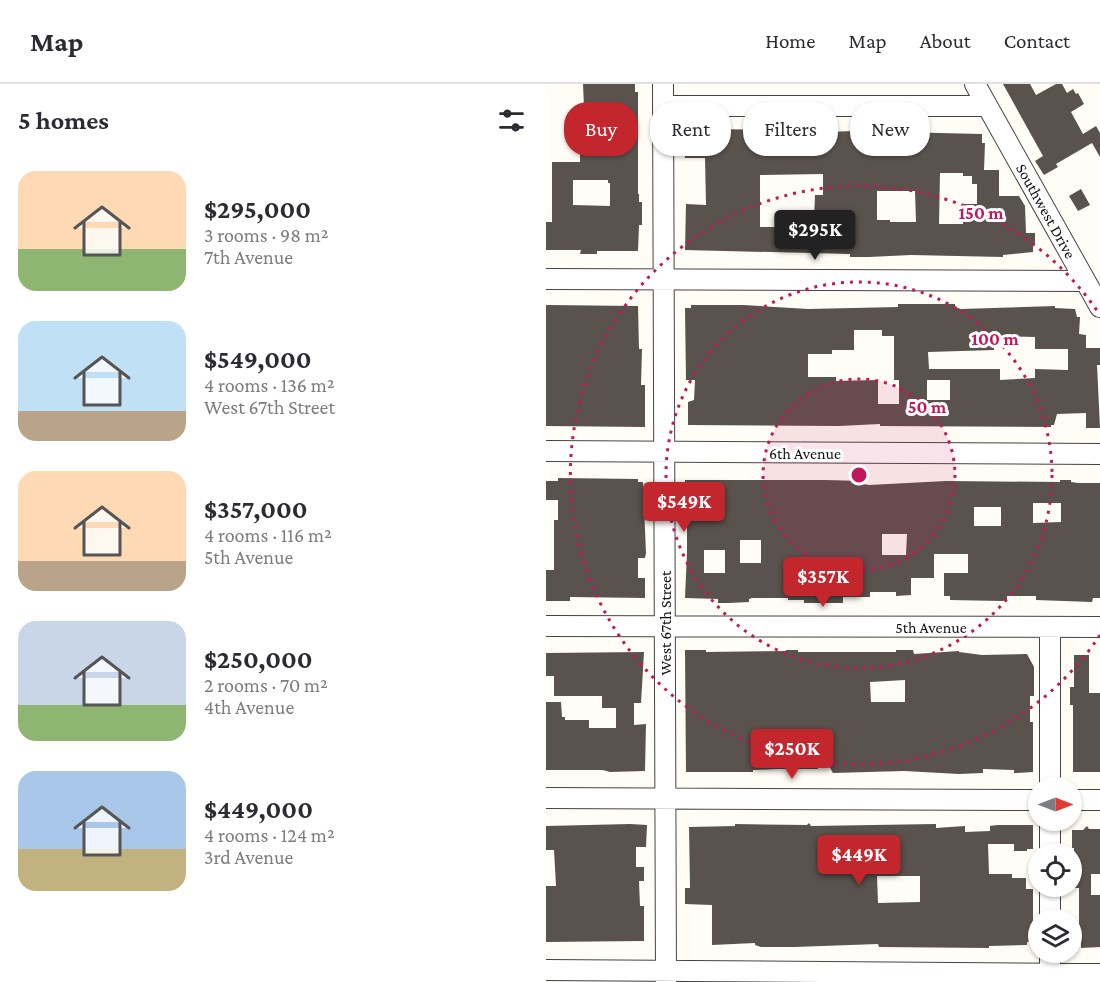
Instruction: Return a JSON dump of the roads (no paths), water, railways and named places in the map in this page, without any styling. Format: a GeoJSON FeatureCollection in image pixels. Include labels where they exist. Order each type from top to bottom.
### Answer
{"type":"FeatureCollection","features":[{"type":"Feature","properties":{"kind":"street","name":"West 67th Street"},"geometry":{"type":"LineString","coordinates":[[663,84],[663,102]]}},
{"type":"Feature","properties":{"kind":"street","name":"Southwest Drive"},"geometry":{"type":"LineString","coordinates":[[975,84],[1100,307]]}},
{"type":"Feature","properties":{"kind":"street"},"geometry":{"type":"LineString","coordinates":[[731,106],[987,106]]}},
{"type":"Feature","properties":{"kind":"street","name":"West 67th Street"},"geometry":{"type":"LineString","coordinates":[[663,156],[666,976]]}},
{"type":"Feature","properties":{"kind":"street"},"geometry":{"type":"LineString","coordinates":[[546,279],[1085,281]]}},
{"type":"Feature","properties":{"kind":"street","name":"6th Avenue"},"geometry":{"type":"LineString","coordinates":[[546,451],[1100,454]]}},
{"type":"Feature","properties":{"kind":"street","name":"5th Avenue"},"geometry":{"type":"LineString","coordinates":[[546,626],[1100,627]]}},
{"type":"Feature","properties":{"kind":"street"},"geometry":{"type":"LineString","coordinates":[[1050,627],[1050,777]]}},
{"type":"Feature","properties":{"kind":"street"},"geometry":{"type":"LineString","coordinates":[[546,798],[1028,800]]}},
{"type":"Feature","properties":{"kind":"street"},"geometry":{"type":"LineString","coordinates":[[1082,800],[1100,800]]}},
{"type":"Feature","properties":{"kind":"street"},"geometry":{"type":"LineString","coordinates":[[546,970],[666,976],[1050,978],[1100,974]]}}]}
